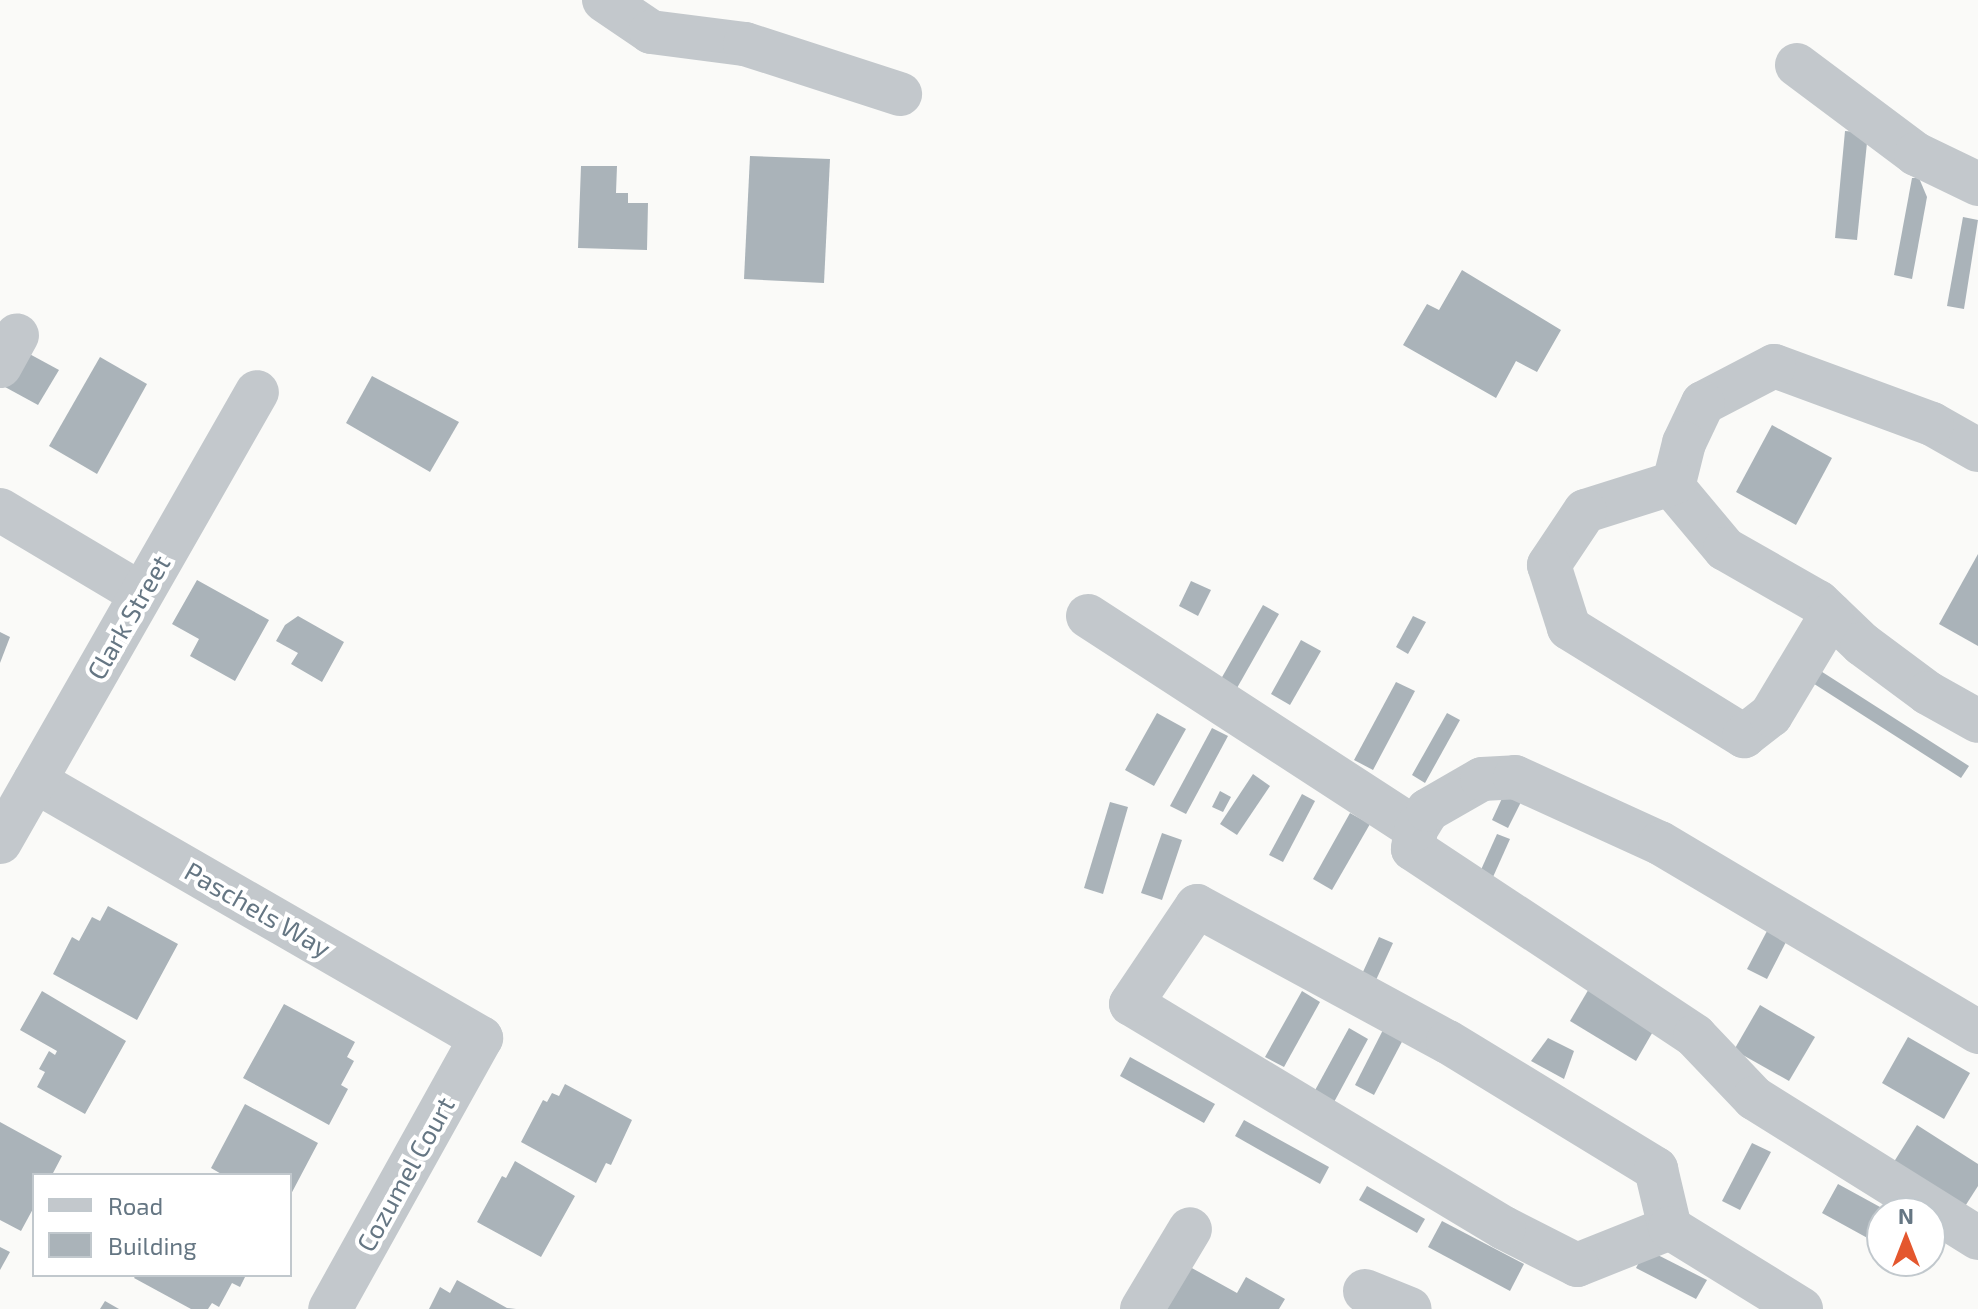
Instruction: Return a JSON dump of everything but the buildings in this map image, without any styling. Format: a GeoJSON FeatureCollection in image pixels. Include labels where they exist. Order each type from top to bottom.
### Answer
{"type":"FeatureCollection","features":[{"type":"Feature","properties":{"kind":"street"},"geometry":{"type":"LineString","coordinates":[[604,0],[651,32],[745,44],[900,94]]}},
{"type":"Feature","properties":{"kind":"street"},"geometry":{"type":"LineString","coordinates":[[1797,65],[1916,154],[1978,184]]}},
{"type":"Feature","properties":{"kind":"street"},"geometry":{"type":"LineString","coordinates":[[1978,450],[1932,424],[1774,366],[1703,403],[1684,443],[1673,487],[1725,549],[1818,602],[1862,644],[1928,693],[1978,721]]}},
{"type":"Feature","properties":{"kind":"street","name":"Clark Street"},"geometry":{"type":"LineString","coordinates":[[0,842],[257,392]]}},
{"type":"Feature","properties":{"kind":"street"},"geometry":{"type":"LineString","coordinates":[[1674,483],[1585,511],[1549,565],[1569,628],[1744,736],[1771,715],[1831,615]]}},
{"type":"Feature","properties":{"kind":"street"},"geometry":{"type":"LineString","coordinates":[[0,510],[141,594]]}},
{"type":"Feature","properties":{"kind":"street"},"geometry":{"type":"LineString","coordinates":[[1088,616],[1416,829]]}},
{"type":"Feature","properties":{"kind":"street"},"geometry":{"type":"LineString","coordinates":[[1978,1032],[1660,843],[1515,777],[1482,779],[1428,810],[1416,829],[1413,849],[1695,1036],[1754,1098],[1978,1238]]}},
{"type":"Feature","properties":{"kind":"street","name":"Paschels Way"},"geometry":{"type":"LineString","coordinates":[[35,781],[481,1038]]}},
{"type":"Feature","properties":{"kind":"street"},"geometry":{"type":"LineString","coordinates":[[1670,1228],[1577,1265],[1504,1228],[1131,1004],[1197,906],[1448,1042],[1656,1169],[1670,1228],[1801,1309]]}},
{"type":"Feature","properties":{"kind":"street","name":"Cozumel Court"},"geometry":{"type":"LineString","coordinates":[[330,1309],[481,1038]]}},
{"type":"Feature","properties":{"kind":"street"},"geometry":{"type":"LineString","coordinates":[[1142,1309],[1190,1229]]}},
{"type":"Feature","properties":{"kind":"street"},"geometry":{"type":"LineString","coordinates":[[1365,1291],[1410,1309]]}}]}
